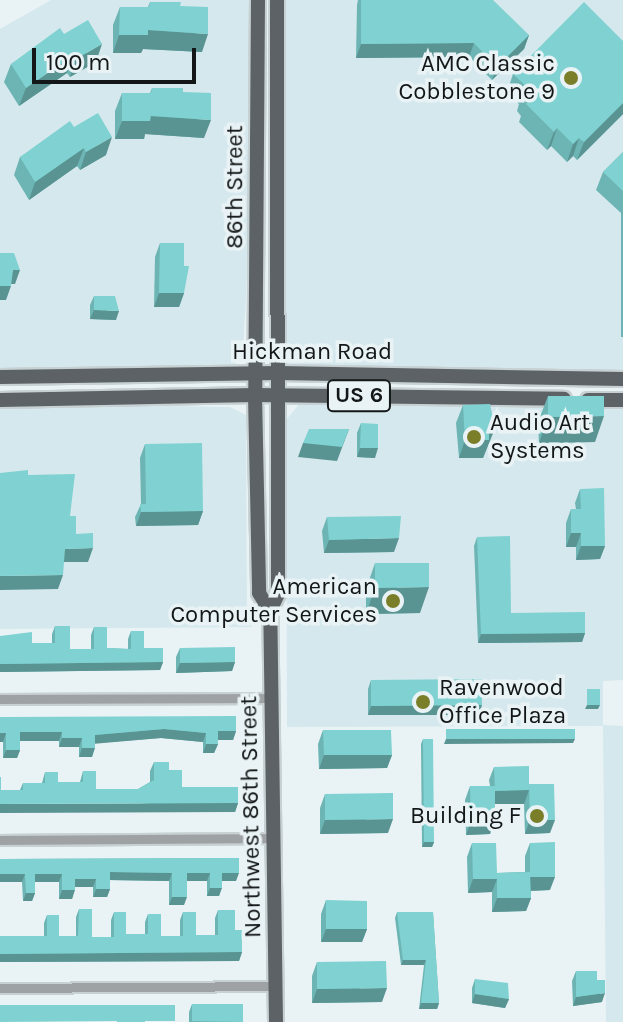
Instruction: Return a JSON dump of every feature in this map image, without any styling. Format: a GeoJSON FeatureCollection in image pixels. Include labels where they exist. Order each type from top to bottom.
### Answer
{"type":"FeatureCollection","features":[{"type":"Feature","properties":{"kind":"main road","name":"86th Street"},"geometry":{"type":"LineString","coordinates":[[257,373],[258,0]]}},
{"type":"Feature","properties":{"kind":"main road","name":"86th Street"},"geometry":{"type":"LineString","coordinates":[[277,0],[278,373]]}},
{"type":"Feature","properties":{"kind":"main road","name":"Northwest 86th Street"},"geometry":{"type":"LineString","coordinates":[[257,373],[259,593],[270,611]]}},
{"type":"Feature","properties":{"kind":"main road","name":"Hickman Road"},"geometry":{"type":"LineString","coordinates":[[0,377],[278,373],[623,379]]}},
{"type":"Feature","properties":{"kind":"main road","name":"Northwest 86th Street"},"geometry":{"type":"LineString","coordinates":[[276,1022],[270,611],[278,594],[275,395],[278,373]]}},
{"type":"Feature","properties":{"kind":"main road","name":"Hickman Road"},"geometry":{"type":"LineString","coordinates":[[0,400],[275,395],[623,400]]}},
{"type":"Feature","properties":{"kind":"street"},"geometry":{"type":"LineString","coordinates":[[0,699],[271,698]]}},
{"type":"Feature","properties":{"kind":"street"},"geometry":{"type":"LineString","coordinates":[[0,840],[274,838]]}},
{"type":"Feature","properties":{"kind":"street"},"geometry":{"type":"LineString","coordinates":[[0,988],[277,986]]}},
{"type":"Feature","properties":{"kind":"shaded area"},"geometry":{"type":"Polygon","coordinates":[[[51,0],[249,0],[250,220],[243,351],[235,364],[0,371],[0,29],[51,0]]]}},
{"type":"Feature","properties":{"kind":"shaded area"},"geometry":{"type":"Polygon","coordinates":[[[277,0],[623,0],[623,379],[278,373],[277,0]]]}},
{"type":"Feature","properties":{"kind":"shaded area"},"geometry":{"type":"Polygon","coordinates":[[[301,402],[623,406],[623,680],[603,681],[603,725],[623,726],[623,1022],[606,1022],[603,726],[287,727],[286,420],[301,402]]]}},
{"type":"Feature","properties":{"kind":"shaded area"},"geometry":{"type":"Polygon","coordinates":[[[0,405],[230,407],[246,415],[247,622],[253,627],[0,629],[0,405]]]}},
{"type":"Feature","properties":{"kind":"building"},"geometry":{"type":"Polygon","coordinates":[[[361,0],[493,0],[529,35],[497,67],[474,43],[361,44],[361,0]]]}},
{"type":"Feature","properties":{"kind":"building"},"geometry":{"type":"Polygon","coordinates":[[[150,2],[181,2],[180,6],[208,7],[208,34],[148,30],[148,35],[119,35],[120,7],[149,7],[150,2]]]}},
{"type":"Feature","properties":{"kind":"building","name":"AMC Classic Cobblestone 9"},"geometry":{"type":"Polygon","coordinates":[[[584,2],[623,41],[623,103],[584,142],[579,138],[573,144],[557,128],[554,132],[526,104],[530,100],[523,93],[528,88],[513,74],[584,2]]]}},
{"type":"Feature","properties":{"kind":"building"},"geometry":{"type":"Polygon","coordinates":[[[88,20],[102,44],[76,59],[74,55],[26,88],[11,64],[60,28],[64,34],[88,20]]]}},
{"type":"Feature","properties":{"kind":"building"},"geometry":{"type":"Polygon","coordinates":[[[152,88],[183,88],[183,92],[211,93],[211,120],[151,116],[150,121],[122,121],[122,93],[151,93],[152,88]]]}},
{"type":"Feature","properties":{"kind":"building"},"geometry":{"type":"Polygon","coordinates":[[[98,113],[112,137],[86,152],[84,148],[35,182],[20,157],[70,121],[74,127],[98,113]]]}},
{"type":"Feature","properties":{"kind":"building"},"geometry":{"type":"Polygon","coordinates":[[[623,152],[623,191],[603,172],[623,152]]]}},
{"type":"Feature","properties":{"kind":"building"},"geometry":{"type":"Polygon","coordinates":[[[160,243],[184,243],[184,266],[189,266],[184,293],[159,293],[160,243]]]}},
{"type":"Feature","properties":{"kind":"building"},"geometry":{"type":"Polygon","coordinates":[[[0,253],[14,253],[20,270],[13,270],[11,286],[0,286],[0,253]]]}},
{"type":"Feature","properties":{"kind":"building"},"geometry":{"type":"Polygon","coordinates":[[[94,296],[115,296],[119,311],[94,310],[94,296]]]}},
{"type":"Feature","properties":{"kind":"building"},"geometry":{"type":"Polygon","coordinates":[[[548,396],[604,396],[604,416],[548,417],[548,396]]]}},
{"type":"Feature","properties":{"kind":"building"},"geometry":{"type":"Polygon","coordinates":[[[490,404],[495,428],[489,428],[489,440],[465,440],[463,405],[490,404]]]}},
{"type":"Feature","properties":{"kind":"building"},"geometry":{"type":"Polygon","coordinates":[[[361,423],[378,424],[378,448],[360,448],[361,423]]]}},
{"type":"Feature","properties":{"kind":"building"},"geometry":{"type":"Polygon","coordinates":[[[309,429],[349,429],[342,447],[303,443],[309,429]]]}},
{"type":"Feature","properties":{"kind":"building"},"geometry":{"type":"Polygon","coordinates":[[[202,443],[203,511],[141,512],[140,504],[146,504],[145,444],[202,443]]]}},
{"type":"Feature","properties":{"kind":"building"},"geometry":{"type":"Polygon","coordinates":[[[28,470],[28,475],[75,474],[70,516],[76,516],[76,534],[93,533],[93,548],[65,549],[63,575],[0,576],[0,473],[28,470]]]}},
{"type":"Feature","properties":{"kind":"building"},"geometry":{"type":"Polygon","coordinates":[[[604,488],[605,546],[581,546],[581,533],[571,533],[571,509],[581,509],[580,489],[604,488]]]}},
{"type":"Feature","properties":{"kind":"building"},"geometry":{"type":"Polygon","coordinates":[[[401,516],[399,538],[329,540],[327,517],[401,516]]]}},
{"type":"Feature","properties":{"kind":"building"},"geometry":{"type":"Polygon","coordinates":[[[510,536],[511,613],[585,612],[585,633],[481,634],[477,537],[510,536]]]}},
{"type":"Feature","properties":{"kind":"building"},"geometry":{"type":"Polygon","coordinates":[[[375,563],[429,563],[429,587],[375,588],[375,563]]]}},
{"type":"Feature","properties":{"kind":"building"},"geometry":{"type":"Polygon","coordinates":[[[55,626],[70,626],[70,649],[94,649],[94,627],[107,627],[107,648],[131,649],[131,631],[144,631],[144,648],[163,648],[163,662],[0,664],[0,636],[32,632],[32,643],[55,643],[55,626]]]}},
{"type":"Feature","properties":{"kind":"building"},"geometry":{"type":"Polygon","coordinates":[[[235,647],[235,662],[180,663],[180,648],[235,647]]]}},
{"type":"Feature","properties":{"kind":"building","name":"Ravenwood Office Plaza"},"geometry":{"type":"Polygon","coordinates":[[[482,679],[482,705],[371,706],[371,680],[482,679]]]}},
{"type":"Feature","properties":{"kind":"building"},"geometry":{"type":"Polygon","coordinates":[[[587,689],[600,689],[600,705],[587,705],[587,689]]]}},
{"type":"Feature","properties":{"kind":"building"},"geometry":{"type":"Polygon","coordinates":[[[236,716],[236,731],[218,731],[218,744],[206,744],[206,733],[164,729],[95,735],[95,748],[82,748],[82,738],[62,738],[62,732],[20,732],[20,750],[6,750],[6,733],[0,733],[0,717],[236,716]]]}},
{"type":"Feature","properties":{"kind":"building"},"geometry":{"type":"Polygon","coordinates":[[[446,729],[575,729],[575,739],[446,739],[446,729]]]}},
{"type":"Feature","properties":{"kind":"building"},"geometry":{"type":"Polygon","coordinates":[[[323,730],[391,730],[392,755],[324,755],[323,730]]]}},
{"type":"Feature","properties":{"kind":"building"},"geometry":{"type":"Polygon","coordinates":[[[423,739],[433,739],[434,842],[424,842],[423,739]]]}},
{"type":"Feature","properties":{"kind":"building"},"geometry":{"type":"Polygon","coordinates":[[[154,762],[169,762],[169,770],[182,770],[182,787],[238,787],[238,803],[0,804],[0,777],[1,790],[23,790],[23,783],[45,783],[45,772],[58,772],[58,782],[83,782],[83,771],[96,771],[96,789],[138,789],[154,780],[154,762]]]}},
{"type":"Feature","properties":{"kind":"building"},"geometry":{"type":"Polygon","coordinates":[[[529,766],[529,790],[495,791],[494,767],[529,766]]]}},
{"type":"Feature","properties":{"kind":"building"},"geometry":{"type":"Polygon","coordinates":[[[529,784],[554,784],[555,820],[530,820],[529,784]]]}},
{"type":"Feature","properties":{"kind":"building"},"geometry":{"type":"Polygon","coordinates":[[[470,786],[495,786],[495,820],[471,821],[470,786]]]}},
{"type":"Feature","properties":{"kind":"building"},"geometry":{"type":"Polygon","coordinates":[[[393,793],[393,819],[325,820],[325,794],[393,793]]]}},
{"type":"Feature","properties":{"kind":"building"},"geometry":{"type":"Polygon","coordinates":[[[555,842],[555,877],[530,877],[530,843],[555,842]]]}},
{"type":"Feature","properties":{"kind":"building"},"geometry":{"type":"Polygon","coordinates":[[[472,843],[496,843],[497,873],[530,872],[531,898],[497,898],[497,879],[473,879],[472,843]]]}},
{"type":"Feature","properties":{"kind":"building"},"geometry":{"type":"Polygon","coordinates":[[[239,858],[239,873],[222,873],[222,888],[210,888],[210,873],[187,873],[187,897],[172,897],[172,873],[110,872],[110,889],[96,889],[96,879],[75,879],[75,890],[62,890],[62,874],[35,874],[35,893],[26,893],[25,874],[0,874],[0,859],[239,858]]]}},
{"type":"Feature","properties":{"kind":"building"},"geometry":{"type":"Polygon","coordinates":[[[326,900],[367,901],[367,929],[326,929],[326,900]]]}},
{"type":"Feature","properties":{"kind":"building"},"geometry":{"type":"Polygon","coordinates":[[[79,909],[92,909],[92,937],[114,937],[114,912],[126,912],[126,934],[148,934],[148,914],[161,914],[161,936],[183,936],[183,912],[196,912],[196,935],[218,935],[218,910],[235,910],[235,930],[242,930],[242,952],[0,954],[0,936],[47,936],[47,915],[59,915],[59,936],[78,936],[79,909]]]}},
{"type":"Feature","properties":{"kind":"building"},"geometry":{"type":"Polygon","coordinates":[[[397,912],[433,912],[439,1003],[421,1003],[426,960],[403,960],[397,912]]]}},
{"type":"Feature","properties":{"kind":"building"},"geometry":{"type":"Polygon","coordinates":[[[386,961],[387,988],[317,989],[317,962],[386,961]]]}},
{"type":"Feature","properties":{"kind":"building"},"geometry":{"type":"Polygon","coordinates":[[[576,971],[597,971],[597,980],[605,980],[605,993],[576,997],[576,971]]]}},
{"type":"Feature","properties":{"kind":"building"},"geometry":{"type":"Polygon","coordinates":[[[475,979],[508,983],[509,999],[475,994],[475,979]]]}},
{"type":"Feature","properties":{"kind":"building"},"geometry":{"type":"Polygon","coordinates":[[[192,1004],[243,1004],[243,1022],[192,1021],[192,1004]]]}},
{"type":"Feature","properties":{"kind":"building"},"geometry":{"type":"Polygon","coordinates":[[[0,1005],[175,1005],[175,1021],[0,1022],[0,1005]]]}},
{"type":"Feature","properties":{"kind":"place","name":"AMC Classic Cobblestone 9"},"geometry":{"type":"Point","coordinates":[571,78]}},
{"type":"Feature","properties":{"kind":"place","name":"Audio Art Systems"},"geometry":{"type":"Point","coordinates":[474,437]}},
{"type":"Feature","properties":{"kind":"place","name":"American Computer Services"},"geometry":{"type":"Point","coordinates":[393,601]}},
{"type":"Feature","properties":{"kind":"place","name":"Ravenwood Office Plaza"},"geometry":{"type":"Point","coordinates":[423,702]}},
{"type":"Feature","properties":{"kind":"place","name":"Building F"},"geometry":{"type":"Point","coordinates":[537,816]}}]}
